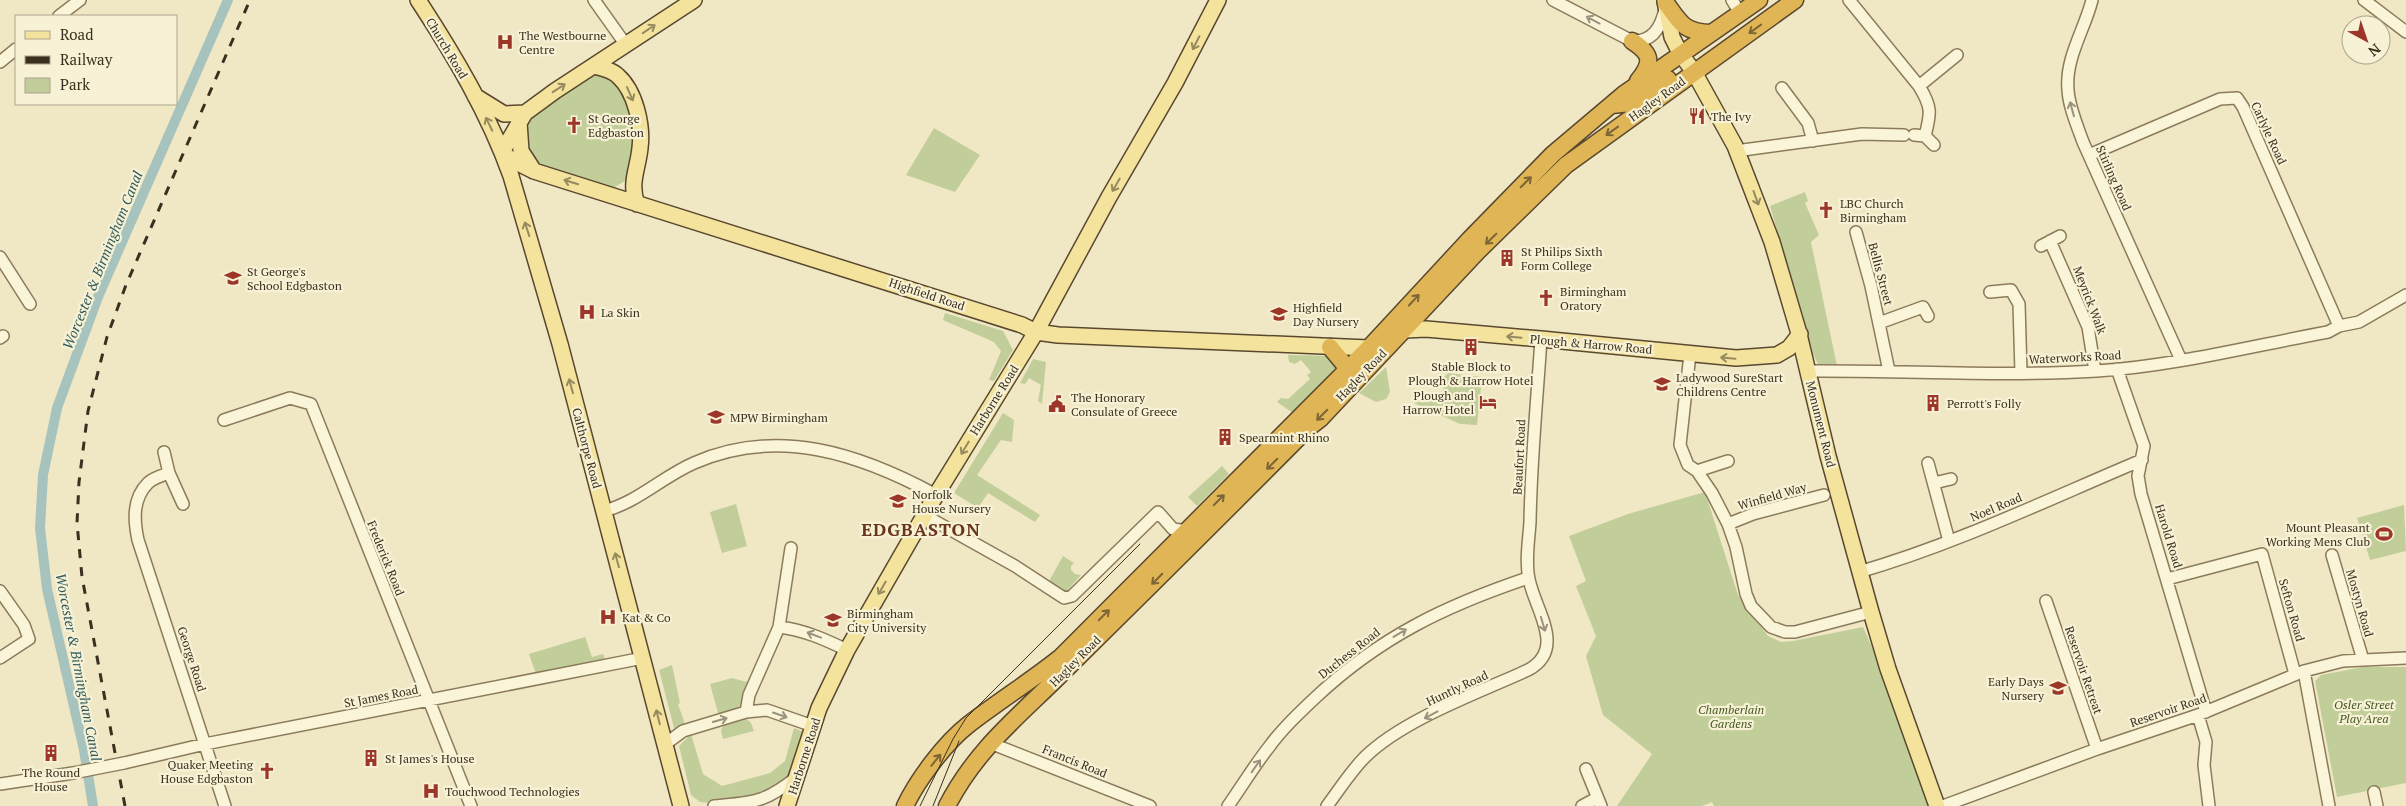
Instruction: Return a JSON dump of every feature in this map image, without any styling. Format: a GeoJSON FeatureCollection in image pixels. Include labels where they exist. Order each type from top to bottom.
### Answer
{"type":"FeatureCollection","features":[{"type":"Feature","properties":{"kind":"highway","name":"Hagley Road"},"geometry":{"type":"LineString","coordinates":[[947,806],[958,784],[990,743],[1320,418],[1398,328],[1470,239],[1560,160],[1609,106],[1680,53],[1711,33],[1736,6],[1759,0]]}},
{"type":"Feature","properties":{"kind":"highway","name":"Hagley Road"},"geometry":{"type":"LineString","coordinates":[[1560,160],[1694,72],[1795,0]]}},
{"type":"Feature","properties":{"kind":"highway"},"geometry":{"type":"LineString","coordinates":[[1665,2],[1681,24],[1695,32],[1711,33]]}},
{"type":"Feature","properties":{"kind":"highway"},"geometry":{"type":"LineString","coordinates":[[1632,41],[1647,53],[1648,68],[1632,88]]}},
{"type":"Feature","properties":{"kind":"highway"},"geometry":{"type":"LineString","coordinates":[[1609,106],[1630,103],[1665,80],[1694,72]]}},
{"type":"Feature","properties":{"kind":"highway","name":"Hagley Road"},"geometry":{"type":"LineString","coordinates":[[905,806],[925,773],[967,725],[1015,693],[1061,657],[1178,535],[1369,348],[1398,328]]}},
{"type":"Feature","properties":{"kind":"highway"},"geometry":{"type":"LineString","coordinates":[[1330,347],[1344,364],[1346,371]]}},
{"type":"Feature","properties":{"kind":"main road","name":"Church Road"},"geometry":{"type":"LineString","coordinates":[[418,0],[475,96]]}},
{"type":"Feature","properties":{"kind":"main road"},"geometry":{"type":"LineString","coordinates":[[502,152],[522,117],[594,66],[694,0]]}},
{"type":"Feature","properties":{"kind":"main road","name":"Harborne Road"},"geometry":{"type":"LineString","coordinates":[[787,806],[813,726],[846,650],[924,515],[1036,332],[1104,205],[1175,83],[1218,0]]}},
{"type":"Feature","properties":{"kind":"main road","name":"Monument Road"},"geometry":{"type":"LineString","coordinates":[[1665,2],[1672,37],[1680,53],[1694,72],[1736,153],[1750,183],[1772,242],[1800,334],[1870,612],[1888,669],[1937,806]]}},
{"type":"Feature","properties":{"kind":"main road"},"geometry":{"type":"LineString","coordinates":[[594,66],[617,75],[625,83],[636,107],[641,146],[632,180],[637,204]]}},
{"type":"Feature","properties":{"kind":"main road"},"geometry":{"type":"LineString","coordinates":[[475,96],[504,114],[522,117]]}},
{"type":"Feature","properties":{"kind":"main road","name":"Calthorpe Road"},"geometry":{"type":"LineString","coordinates":[[475,96],[502,152],[533,246],[681,806]]}},
{"type":"Feature","properties":{"kind":"main road"},"geometry":{"type":"LineString","coordinates":[[522,117],[521,151],[534,171]]}},
{"type":"Feature","properties":{"kind":"main road","name":"Highfield Road"},"geometry":{"type":"LineString","coordinates":[[502,152],[510,159],[534,171],[884,280],[1022,325],[1036,332],[1058,335],[1369,348]]}},
{"type":"Feature","properties":{"kind":"main road"},"geometry":{"type":"LineString","coordinates":[[603,192],[612,192],[632,180]]}},
{"type":"Feature","properties":{"kind":"main road","name":"Plough & Harrow Road"},"geometry":{"type":"LineString","coordinates":[[1398,328],[1541,339],[1736,358],[1776,355],[1796,362],[1808,371]]}},
{"type":"Feature","properties":{"kind":"main road"},"geometry":{"type":"LineString","coordinates":[[1776,355],[1789,348],[1800,334]]}},
{"type":"Feature","properties":{"kind":"street"},"geometry":{"type":"LineString","coordinates":[[60,15],[80,0]]}},
{"type":"Feature","properties":{"kind":"street"},"geometry":{"type":"LineString","coordinates":[[594,0],[626,45]]}},
{"type":"Feature","properties":{"kind":"street"},"geometry":{"type":"LineString","coordinates":[[1553,0],[1632,41],[1642,41],[1656,32],[1662,21],[1665,2]]}},
{"type":"Feature","properties":{"kind":"street"},"geometry":{"type":"LineString","coordinates":[[1736,153],[1743,150],[1878,133],[1919,138],[1931,114],[1928,101],[1919,86],[1849,0]]}},
{"type":"Feature","properties":{"kind":"street","name":"Stirling Road"},"geometry":{"type":"LineString","coordinates":[[2092,0],[2069,68],[2068,89],[2072,110],[2089,155],[2181,360]]}},
{"type":"Feature","properties":{"kind":"street"},"geometry":{"type":"LineString","coordinates":[[2364,0],[2406,32]]}},
{"type":"Feature","properties":{"kind":"street"},"geometry":{"type":"LineString","coordinates":[[0,62],[15,50]]}},
{"type":"Feature","properties":{"kind":"street"},"geometry":{"type":"LineString","coordinates":[[1919,86],[1957,55]]}},
{"type":"Feature","properties":{"kind":"street"},"geometry":{"type":"LineString","coordinates":[[1782,88],[1808,123],[1813,141]]}},
{"type":"Feature","properties":{"kind":"street","name":"Carlyle Road"},"geometry":{"type":"LineString","coordinates":[[2089,155],[2220,99],[2237,98],[2243,107],[2339,326]]}},
{"type":"Feature","properties":{"kind":"street","name":"Bellis Street"},"geometry":{"type":"LineString","coordinates":[[1856,232],[1889,371]]}},
{"type":"Feature","properties":{"kind":"street","name":"Meyrick Walk"},"geometry":{"type":"LineString","coordinates":[[2050,241],[2088,328],[2096,371]]}},
{"type":"Feature","properties":{"kind":"street"},"geometry":{"type":"LineString","coordinates":[[0,257],[30,304]]}},
{"type":"Feature","properties":{"kind":"street"},"geometry":{"type":"LineString","coordinates":[[1990,292],[2011,290],[2019,304],[2021,373]]}},
{"type":"Feature","properties":{"kind":"street","name":"Waterworks Road"},"geometry":{"type":"LineString","coordinates":[[1808,371],[2021,373],[2117,369],[2181,360],[2328,332],[2339,326],[2359,322],[2406,295]]}},
{"type":"Feature","properties":{"kind":"street","name":"Bellis Street"},"geometry":{"type":"LineString","coordinates":[[1879,323],[1923,307],[1928,316]]}},
{"type":"Feature","properties":{"kind":"street","name":"Beaufort Road"},"geometry":{"type":"LineString","coordinates":[[1528,578],[1531,467],[1541,339]]}},
{"type":"Feature","properties":{"kind":"street"},"geometry":{"type":"LineString","coordinates":[[1690,354],[1680,445],[1688,464],[1697,471],[1712,493],[1728,524],[1736,547],[1746,594],[1755,612],[1771,627],[1785,632],[1795,632],[1870,612]]}},
{"type":"Feature","properties":{"kind":"street","name":"Harold Road"},"geometry":{"type":"LineString","coordinates":[[2117,369],[2144,446],[2138,476],[2141,494],[2167,579],[2202,713],[2206,742],[2204,765],[2209,806]]}},
{"type":"Feature","properties":{"kind":"street","name":"Frederick Road"},"geometry":{"type":"LineString","coordinates":[[224,420],[290,398],[311,404],[471,806]]}},
{"type":"Feature","properties":{"kind":"street"},"geometry":{"type":"LineString","coordinates":[[604,511],[632,500],[694,463],[745,448],[775,445],[815,448],[857,458],[893,472],[936,495]]}},
{"type":"Feature","properties":{"kind":"street"},"geometry":{"type":"LineString","coordinates":[[164,452],[169,473],[184,504]]}},
{"type":"Feature","properties":{"kind":"street","name":"Noel Road"},"geometry":{"type":"LineString","coordinates":[[1859,572],[1949,542],[2142,460]]}},
{"type":"Feature","properties":{"kind":"street"},"geometry":{"type":"LineString","coordinates":[[1697,471],[1728,461]]}},
{"type":"Feature","properties":{"kind":"street"},"geometry":{"type":"LineString","coordinates":[[1928,463],[1949,542]]}},
{"type":"Feature","properties":{"kind":"street","name":"George Road"},"geometry":{"type":"LineString","coordinates":[[169,473],[148,482],[139,497],[134,520],[138,540],[226,806]]}},
{"type":"Feature","properties":{"kind":"street"},"geometry":{"type":"LineString","coordinates":[[1934,483],[1951,479]]}},
{"type":"Feature","properties":{"kind":"street","name":"Winfield Way"},"geometry":{"type":"LineString","coordinates":[[1728,524],[1752,514],[1824,496]]}},
{"type":"Feature","properties":{"kind":"street"},"geometry":{"type":"LineString","coordinates":[[924,515],[1015,566],[1064,598],[1072,596],[1158,512],[1178,535]]}},
{"type":"Feature","properties":{"kind":"street"},"geometry":{"type":"LineString","coordinates":[[746,712],[749,695],[779,627],[791,548]]}},
{"type":"Feature","properties":{"kind":"street","name":"Sefton Road"},"geometry":{"type":"LineString","coordinates":[[2167,579],[2262,554],[2300,672],[2329,806]]}},
{"type":"Feature","properties":{"kind":"street","name":"Mostyn Road"},"geometry":{"type":"LineString","coordinates":[[2332,555],[2362,660]]}},
{"type":"Feature","properties":{"kind":"street","name":"Duchess Road"},"geometry":{"type":"LineString","coordinates":[[1228,806],[1270,746],[1295,717],[1336,678],[1368,653],[1420,621],[1474,597],[1528,578]]}},
{"type":"Feature","properties":{"kind":"street","name":"Huntly Road"},"geometry":{"type":"LineString","coordinates":[[1327,806],[1365,757],[1395,734],[1436,712],[1528,670],[1541,661],[1546,651],[1548,638],[1528,578]]}},
{"type":"Feature","properties":{"kind":"street"},"geometry":{"type":"LineString","coordinates":[[0,591],[24,625],[29,639],[0,658]]}},
{"type":"Feature","properties":{"kind":"street","name":"Reservoir Retreat"},"geometry":{"type":"LineString","coordinates":[[2046,602],[2097,748]]}},
{"type":"Feature","properties":{"kind":"street"},"geometry":{"type":"LineString","coordinates":[[779,627],[797,629],[816,635],[846,650]]}},
{"type":"Feature","properties":{"kind":"street","name":"St James Road"},"geometry":{"type":"LineString","coordinates":[[0,784],[73,773],[205,744],[643,658]]}},
{"type":"Feature","properties":{"kind":"street","name":"Reservoir Road"},"geometry":{"type":"LineString","coordinates":[[1943,806],[2097,748],[2202,713],[2300,672],[2343,661],[2406,658]]}},
{"type":"Feature","properties":{"kind":"street"},"geometry":{"type":"LineString","coordinates":[[664,745],[683,730],[746,712],[767,710],[813,726]]}},
{"type":"Feature","properties":{"kind":"street","name":"Francis Road"},"geometry":{"type":"LineString","coordinates":[[990,743],[1150,806]]}},
{"type":"Feature","properties":{"kind":"street"},"geometry":{"type":"LineString","coordinates":[[1582,806],[1599,802],[1586,769]]}},
{"type":"Feature","properties":{"kind":"street"},"geometry":{"type":"LineString","coordinates":[[714,806],[762,800],[775,794],[797,777]]}},
{"type":"Feature","properties":{"kind":"street"},"geometry":{"type":"LineString","coordinates":[[674,781],[690,806]]}},
{"type":"Feature","properties":{"kind":"street"},"geometry":{"type":"LineString","coordinates":[[2374,792],[2377,806]]}},
{"type":"Feature","properties":{"kind":"green space"},"geometry":{"type":"Polygon","coordinates":[[[598,74],[616,82],[624,93],[632,116],[632,155],[627,180],[611,189],[539,166],[530,160],[525,137],[528,123],[535,115],[598,74]]]}},
{"type":"Feature","properties":{"kind":"green space"},"geometry":{"type":"Polygon","coordinates":[[[934,128],[980,155],[955,192],[906,175],[934,128]]]}},
{"type":"Feature","properties":{"kind":"green space"},"geometry":{"type":"Polygon","coordinates":[[[1805,192],[1808,201],[1805,203],[1819,235],[1811,242],[1837,366],[1818,364],[1813,354],[1770,206],[1805,192]]]}},
{"type":"Feature","properties":{"kind":"green space"},"geometry":{"type":"Polygon","coordinates":[[[945,313],[1003,331],[1013,350],[994,381],[989,380],[1001,351],[994,342],[943,320],[945,313]]]}},
{"type":"Feature","properties":{"kind":"green space"},"geometry":{"type":"Polygon","coordinates":[[[1288,355],[1333,356],[1340,368],[1293,413],[1277,402],[1281,398],[1288,399],[1310,379],[1307,375],[1311,372],[1301,360],[1295,364],[1289,362],[1288,355]]]}},
{"type":"Feature","properties":{"kind":"green space"},"geometry":{"type":"Polygon","coordinates":[[[1033,359],[1046,362],[1042,404],[1038,401],[1041,385],[1029,378],[1025,384],[1020,383],[1033,359]]]}},
{"type":"Feature","properties":{"kind":"green space"},"geometry":{"type":"Polygon","coordinates":[[[1386,367],[1390,392],[1386,399],[1376,402],[1359,393],[1386,367]]]}},
{"type":"Feature","properties":{"kind":"green space"},"geometry":{"type":"Polygon","coordinates":[[[1448,373],[1482,377],[1477,425],[1460,424],[1414,403],[1427,395],[1437,395],[1443,390],[1445,382],[1443,378],[1448,373]]]}},
{"type":"Feature","properties":{"kind":"green space"},"geometry":{"type":"Polygon","coordinates":[[[1003,413],[1014,420],[1012,442],[1001,440],[977,475],[1040,515],[1035,522],[988,493],[978,508],[954,493],[1003,413]]]}},
{"type":"Feature","properties":{"kind":"green space"},"geometry":{"type":"Polygon","coordinates":[[[1222,466],[1229,474],[1197,506],[1188,497],[1222,466]]]}},
{"type":"Feature","properties":{"kind":"green space","name":"Chamberlain Gardens"},"geometry":{"type":"Polygon","coordinates":[[[1705,492],[1738,595],[1768,636],[1781,642],[1793,641],[1863,627],[1882,669],[1931,806],[1714,806],[1712,802],[1702,806],[1617,806],[1652,754],[1603,715],[1586,656],[1596,636],[1576,586],[1586,581],[1569,536],[1628,514],[1705,492]]]}},
{"type":"Feature","properties":{"kind":"green space"},"geometry":{"type":"Polygon","coordinates":[[[736,504],[747,546],[722,553],[710,512],[736,504]]]}},
{"type":"Feature","properties":{"kind":"green space","name":"Mount Pleasant Working Mens Club"},"geometry":{"type":"Polygon","coordinates":[[[2404,505],[2406,551],[2370,560],[2357,518],[2404,505]]]}},
{"type":"Feature","properties":{"kind":"green space"},"geometry":{"type":"Polygon","coordinates":[[[1063,556],[1074,563],[1071,566],[1071,570],[1075,574],[1081,575],[1064,594],[1048,583],[1063,556]]]}},
{"type":"Feature","properties":{"kind":"green space"},"geometry":{"type":"Polygon","coordinates":[[[585,637],[592,657],[603,654],[605,660],[536,674],[529,654],[585,637]]]}},
{"type":"Feature","properties":{"kind":"green space"},"geometry":{"type":"Polygon","coordinates":[[[672,665],[680,703],[678,704],[686,727],[679,731],[674,728],[659,670],[672,665]]]}},
{"type":"Feature","properties":{"kind":"green space","name":"Osler Street Play Area"},"geometry":{"type":"Polygon","coordinates":[[[2363,667],[2406,667],[2406,783],[2337,797],[2315,681],[2321,675],[2363,667]]]}},
{"type":"Feature","properties":{"kind":"green space"},"geometry":{"type":"Polygon","coordinates":[[[732,678],[754,684],[746,712],[720,720],[710,684],[732,678]]]}},
{"type":"Feature","properties":{"kind":"green space"},"geometry":{"type":"Polygon","coordinates":[[[747,719],[754,731],[723,739],[721,730],[724,725],[747,719]]]}},
{"type":"Feature","properties":{"kind":"green space"},"geometry":{"type":"Polygon","coordinates":[[[794,728],[806,733],[786,781],[763,796],[711,803],[700,802],[691,795],[679,746],[691,734],[703,774],[722,786],[770,773],[785,761],[794,728]]]}},
{"type":"Feature","properties":{"kind":"waterway","name":"Worcester & Birmingham Canal"},"geometry":{"type":"LineString","coordinates":[[93,806],[84,750],[47,589],[40,528],[43,475],[57,408],[98,297],[228,0]]}},
{"type":"Feature","properties":{"kind":"tram line"},"geometry":{"type":"LineString","coordinates":[[920,806],[953,739],[966,718],[1140,544]]}},
{"type":"Feature","properties":{"kind":"tram line"},"geometry":{"type":"LineString","coordinates":[[933,806],[959,741]]}},
{"type":"Feature","properties":{"kind":"railway"},"geometry":{"type":"LineString","coordinates":[[125,806],[82,577],[77,523],[79,482],[88,411],[107,337],[126,285],[250,0]]}},
{"type":"Feature","properties":{"kind":"place","name":"The Westbourne Centre"},"geometry":{"type":"Point","coordinates":[505,42]}},
{"type":"Feature","properties":{"kind":"place","name":"The Ivy"},"geometry":{"type":"Point","coordinates":[1697,116]}},
{"type":"Feature","properties":{"kind":"place","name":"St George Edgbaston"},"geometry":{"type":"Point","coordinates":[574,125]}},
{"type":"Feature","properties":{"kind":"place","name":"LBC Church Birmingham"},"geometry":{"type":"Point","coordinates":[1826,210]}},
{"type":"Feature","properties":{"kind":"place","name":"St Philips Sixth Form College"},"geometry":{"type":"Point","coordinates":[1507,258]}},
{"type":"Feature","properties":{"kind":"place","name":"St George's School Edgbaston"},"geometry":{"type":"Point","coordinates":[233,278]}},
{"type":"Feature","properties":{"kind":"place","name":"Birmingham Oratory"},"geometry":{"type":"Point","coordinates":[1546,298]}},
{"type":"Feature","properties":{"kind":"place","name":"La Skin"},"geometry":{"type":"Point","coordinates":[587,312]}},
{"type":"Feature","properties":{"kind":"place","name":"Highfield Day Nursery"},"geometry":{"type":"Point","coordinates":[1279,314]}},
{"type":"Feature","properties":{"kind":"place","name":"Stable Block to Plough & Harrow Hotel"},"geometry":{"type":"Point","coordinates":[1471,347]}},
{"type":"Feature","properties":{"kind":"place","name":"Ladywood SureStart Childrens Centre"},"geometry":{"type":"Point","coordinates":[1662,384]}},
{"type":"Feature","properties":{"kind":"place","name":"Plough and Harrow Hotel"},"geometry":{"type":"Point","coordinates":[1488,402]}},
{"type":"Feature","properties":{"kind":"place","name":"Perrott's Folly"},"geometry":{"type":"Point","coordinates":[1933,403]}},
{"type":"Feature","properties":{"kind":"place","name":"The Honorary Consulate of Greece"},"geometry":{"type":"Point","coordinates":[1057,404]}},
{"type":"Feature","properties":{"kind":"place","name":"MPW Birmingham"},"geometry":{"type":"Point","coordinates":[716,417]}},
{"type":"Feature","properties":{"kind":"place","name":"Spearmint Rhino"},"geometry":{"type":"Point","coordinates":[1225,437]}},
{"type":"Feature","properties":{"kind":"place","name":"Norfolk House Nursery"},"geometry":{"type":"Point","coordinates":[898,501]}},
{"type":"Feature","properties":{"kind":"place","name":"Mount Pleasant Working Mens Club"},"geometry":{"type":"Point","coordinates":[2384,534]}},
{"type":"Feature","properties":{"kind":"place","name":"Kat & Co"},"geometry":{"type":"Point","coordinates":[608,617]}},
{"type":"Feature","properties":{"kind":"place","name":"Birmingham City University"},"geometry":{"type":"Point","coordinates":[833,620]}},
{"type":"Feature","properties":{"kind":"place","name":"Early Days Nursery"},"geometry":{"type":"Point","coordinates":[2058,688]}},
{"type":"Feature","properties":{"kind":"place","name":"The Round House"},"geometry":{"type":"Point","coordinates":[51,753]}},
{"type":"Feature","properties":{"kind":"place","name":"St James's House"},"geometry":{"type":"Point","coordinates":[371,758]}},
{"type":"Feature","properties":{"kind":"place","name":"Quaker Meeting House Edgbaston"},"geometry":{"type":"Point","coordinates":[267,771]}},
{"type":"Feature","properties":{"kind":"place","name":"Touchwood Technologies"},"geometry":{"type":"Point","coordinates":[431,791]}},
{"type":"Feature","properties":{"kind":"district","name":"EDGBASTON"},"geometry":{"type":"Point","coordinates":[921,529]}}]}
